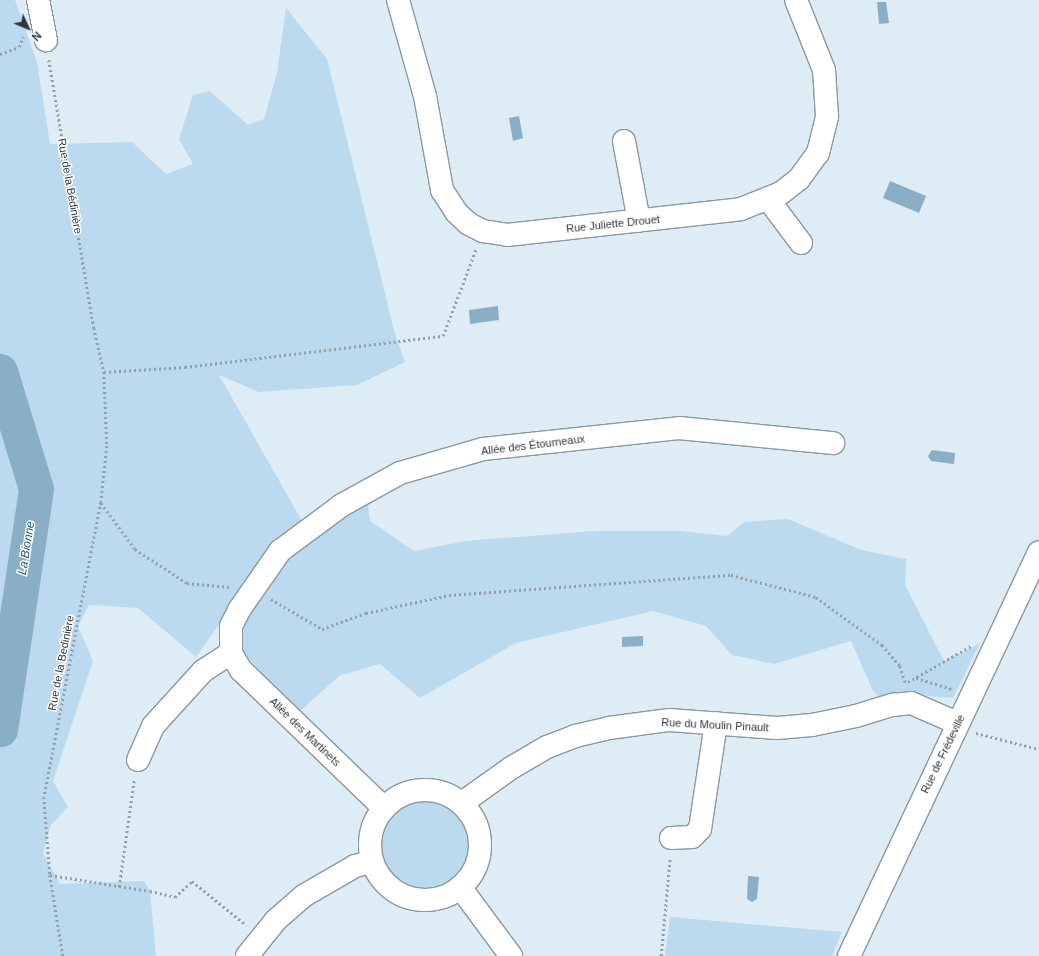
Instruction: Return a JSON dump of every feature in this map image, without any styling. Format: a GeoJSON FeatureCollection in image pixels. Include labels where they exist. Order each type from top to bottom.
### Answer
{"type":"FeatureCollection","features":[{"type":"Feature","properties":{"kind":"street"},"geometry":{"type":"LineString","coordinates":[[38,0],[44,31]]}},
{"type":"Feature","properties":{"kind":"street","name":"Rue Juliette Drouet"},"geometry":{"type":"LineString","coordinates":[[398,0],[425,96],[442,190],[457,213],[469,224],[483,232],[507,235],[742,209],[781,193],[799,179],[818,153],[827,116],[824,70],[796,0]]}},
{"type":"Feature","properties":{"kind":"street"},"geometry":{"type":"LineString","coordinates":[[624,141],[639,221]]}},
{"type":"Feature","properties":{"kind":"street"},"geometry":{"type":"LineString","coordinates":[[768,199],[778,216],[801,243]]}},
{"type":"Feature","properties":{"kind":"street","name":"Allée des Étourneaux"},"geometry":{"type":"LineString","coordinates":[[231,653],[231,626],[251,589],[280,551],[342,505],[400,473],[483,449],[679,428],[834,443]]}},
{"type":"Feature","properties":{"kind":"street","name":"Rue de Frédeville"},"geometry":{"type":"LineString","coordinates":[[849,956],[957,723],[1039,552]]}},
{"type":"Feature","properties":{"kind":"street"},"geometry":{"type":"LineString","coordinates":[[138,760],[153,726],[203,670],[231,653]]}},
{"type":"Feature","properties":{"kind":"street","name":"Allée des Martinets"},"geometry":{"type":"LineString","coordinates":[[231,653],[241,670],[384,808]]}},
{"type":"Feature","properties":{"kind":"street"},"geometry":{"type":"LineString","coordinates":[[908,693],[957,723]]}},
{"type":"Feature","properties":{"kind":"street","name":"Rue du Moulin Pinault"},"geometry":{"type":"LineString","coordinates":[[462,803],[511,768],[547,748],[575,736],[608,728],[669,720],[777,728],[812,725],[908,693]]}},
{"type":"Feature","properties":{"kind":"street"},"geometry":{"type":"LineString","coordinates":[[671,838],[692,837],[700,829],[716,723]]}},
{"type":"Feature","properties":{"kind":"street"},"geometry":{"type":"LineString","coordinates":[[431,790],[447,794],[462,803],[472,815],[478,829],[480,846],[470,876],[460,887],[444,896],[426,901],[409,897],[392,889],[380,878],[371,862],[372,835],[384,808],[398,796],[414,791],[431,790]]}},
{"type":"Feature","properties":{"kind":"street"},"geometry":{"type":"LineString","coordinates":[[247,956],[260,936],[276,920],[325,882],[355,866],[371,862]]}},
{"type":"Feature","properties":{"kind":"street"},"geometry":{"type":"LineString","coordinates":[[460,887],[511,956]]}},
{"type":"Feature","properties":{"kind":"path"},"geometry":{"type":"LineString","coordinates":[[0,54],[19,47],[28,27],[44,31]]}},
{"type":"Feature","properties":{"kind":"path","name":"Rue de la Bédinière"},"geometry":{"type":"LineString","coordinates":[[44,31],[94,328],[104,372]]}},
{"type":"Feature","properties":{"kind":"path"},"geometry":{"type":"LineString","coordinates":[[104,372],[185,367],[443,336],[483,232]]}},
{"type":"Feature","properties":{"kind":"path","name":"Rue de la Bedinière"},"geometry":{"type":"LineString","coordinates":[[63,956],[50,875],[44,797],[101,502],[107,446],[104,372]]}},
{"type":"Feature","properties":{"kind":"path"},"geometry":{"type":"LineString","coordinates":[[101,502],[135,549],[187,583],[251,589],[322,629],[366,613],[449,596],[731,575],[816,597],[882,645],[900,666],[908,693]]}},
{"type":"Feature","properties":{"kind":"path"},"geometry":{"type":"LineString","coordinates":[[908,693],[915,678],[974,644]]}},
{"type":"Feature","properties":{"kind":"path"},"geometry":{"type":"LineString","coordinates":[[915,678],[958,691]]}},
{"type":"Feature","properties":{"kind":"path"},"geometry":{"type":"LineString","coordinates":[[957,723],[971,731],[1039,749]]}},
{"type":"Feature","properties":{"kind":"path"},"geometry":{"type":"LineString","coordinates":[[119,887],[138,760]]}},
{"type":"Feature","properties":{"kind":"path"},"geometry":{"type":"LineString","coordinates":[[661,956],[671,838]]}},
{"type":"Feature","properties":{"kind":"path"},"geometry":{"type":"LineString","coordinates":[[50,875],[150,891],[175,898],[192,881],[260,936]]}},
{"type":"Feature","properties":{"kind":"shaded area"},"geometry":{"type":"Polygon","coordinates":[[[0,0],[15,0],[37,62],[50,144],[132,142],[166,174],[193,164],[179,139],[193,95],[210,91],[248,125],[264,119],[277,73],[286,8],[327,59],[395,334],[405,362],[357,385],[259,392],[219,375],[313,540],[338,517],[367,499],[370,521],[414,551],[466,541],[595,531],[680,531],[727,536],[744,522],[788,519],[861,550],[906,559],[905,585],[944,661],[980,643],[953,698],[915,695],[878,696],[873,691],[851,641],[774,664],[732,655],[706,626],[653,611],[516,643],[420,698],[380,664],[339,676],[299,712],[218,626],[196,657],[138,608],[89,605],[78,626],[93,661],[53,781],[68,807],[51,825],[43,853],[60,884],[144,881],[150,891],[156,956],[0,956],[0,0]]]}},
{"type":"Feature","properties":{"kind":"shaded area"},"geometry":{"type":"Polygon","coordinates":[[[877,2],[886,2],[889,23],[879,24],[877,2]]]}},
{"type":"Feature","properties":{"kind":"shaded area"},"geometry":{"type":"Polygon","coordinates":[[[519,116],[523,138],[513,141],[509,118],[519,116]]]}},
{"type":"Feature","properties":{"kind":"shaded area"},"geometry":{"type":"Polygon","coordinates":[[[890,181],[926,196],[919,213],[883,198],[890,181]]]}},
{"type":"Feature","properties":{"kind":"shaded area"},"geometry":{"type":"Polygon","coordinates":[[[498,306],[499,320],[470,324],[469,310],[498,306]]]}},
{"type":"Feature","properties":{"kind":"shaded area"},"geometry":{"type":"Polygon","coordinates":[[[932,450],[955,453],[954,464],[931,461],[928,456],[932,450]]]}},
{"type":"Feature","properties":{"kind":"shaded area"},"geometry":{"type":"Polygon","coordinates":[[[643,636],[643,646],[622,647],[622,637],[643,636]]]}},
{"type":"Feature","properties":{"kind":"shaded area"},"geometry":{"type":"Polygon","coordinates":[[[425,795],[443,798],[458,809],[469,824],[472,842],[469,860],[458,875],[443,886],[425,889],[407,886],[392,875],[381,860],[378,842],[381,824],[392,809],[407,798],[425,795]]]}},
{"type":"Feature","properties":{"kind":"shaded area"},"geometry":{"type":"Polygon","coordinates":[[[748,876],[759,877],[757,899],[752,902],[747,899],[748,876]]]}},
{"type":"Feature","properties":{"kind":"shaded area"},"geometry":{"type":"Polygon","coordinates":[[[670,917],[842,932],[832,956],[665,956],[670,917]]]}},
{"type":"Feature","properties":{"kind":"waterway","name":"La Bionne"},"geometry":{"type":"LineString","coordinates":[[0,371],[36,489],[0,729]]}}]}
